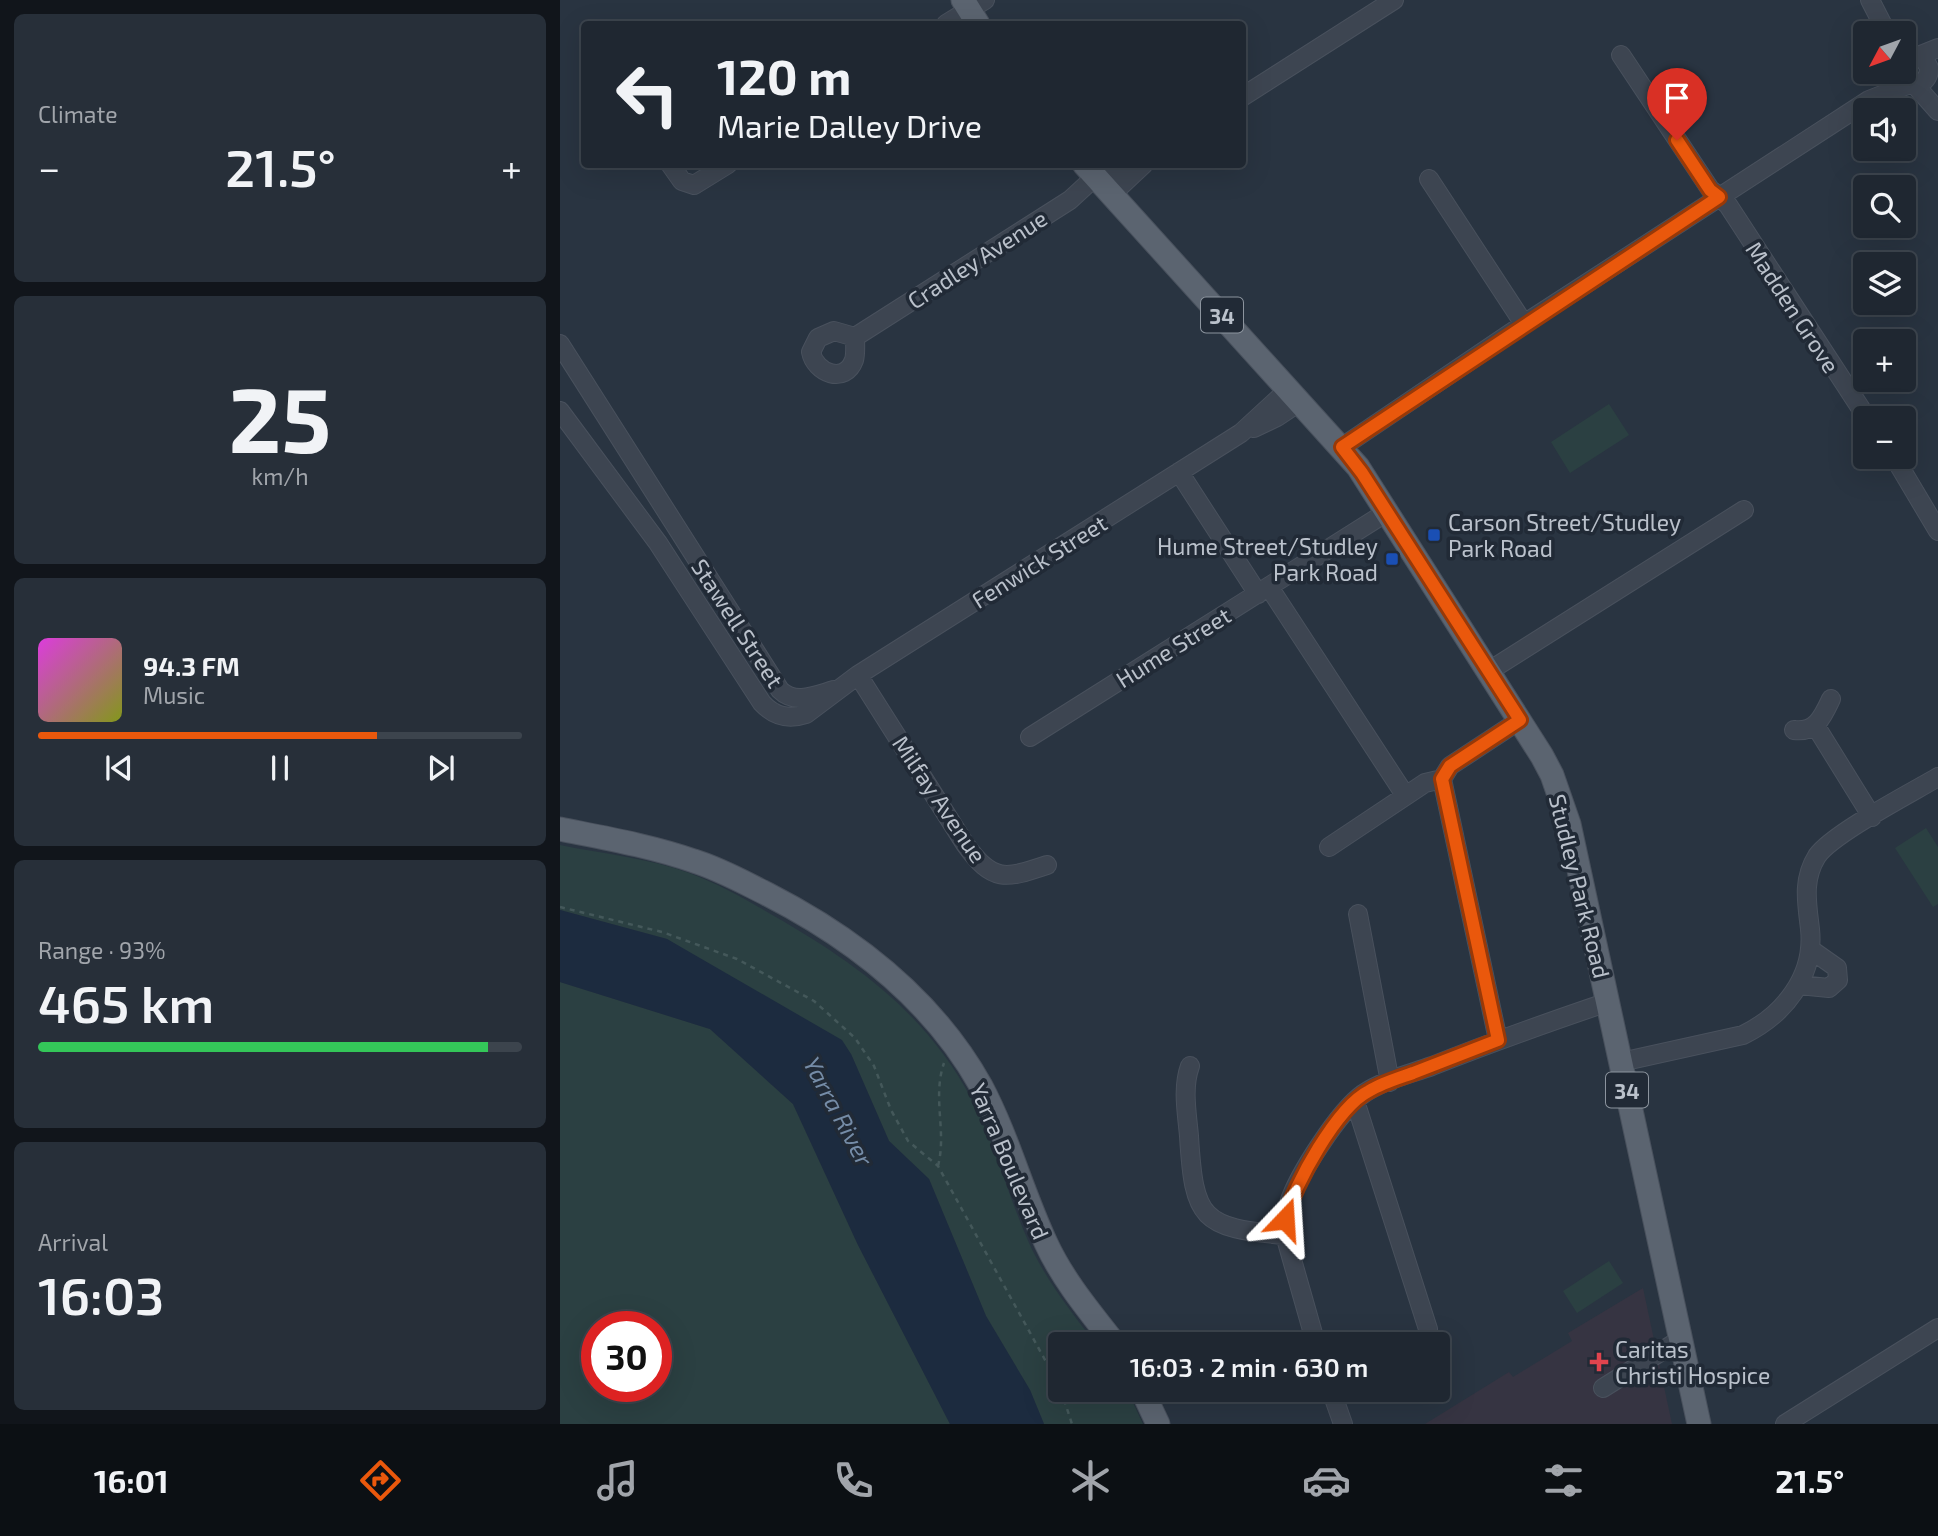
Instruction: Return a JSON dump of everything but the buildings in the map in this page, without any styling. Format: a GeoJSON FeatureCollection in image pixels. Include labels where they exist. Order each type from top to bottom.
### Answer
{"type":"FeatureCollection","features":[{"type":"Feature","properties":{"kind":"main road","name":"Studley Park Road"},"geometry":{"type":"LineString","coordinates":[[1097,179],[1358,467],[1542,756],[1561,799],[1608,1002],[1699,1424]]}},
{"type":"Feature","properties":{"kind":"main road","name":"Yarra Boulevard"},"geometry":{"type":"LineString","coordinates":[[560,829],[639,845],[720,870],[781,901],[836,934],[898,982],[951,1040],[980,1084],[1006,1140],[1046,1245],[1078,1296],[1106,1332]]}},
{"type":"Feature","properties":{"kind":"main road"},"geometry":{"type":"LineString","coordinates":[[1148,1402],[1158,1424]]}},
{"type":"Feature","properties":{"kind":"street"},"geometry":{"type":"LineString","coordinates":[[1246,94],[1394,0]]}},
{"type":"Feature","properties":{"kind":"street"},"geometry":{"type":"LineString","coordinates":[[1870,0],[1884,21]]}},
{"type":"Feature","properties":{"kind":"street"},"geometry":{"type":"LineString","coordinates":[[952,21],[974,9]]}},
{"type":"Feature","properties":{"kind":"street"},"geometry":{"type":"LineString","coordinates":[[1880,16],[1882,21]]}},
{"type":"Feature","properties":{"kind":"street"},"geometry":{"type":"LineString","coordinates":[[1916,52],[1938,48]]}},
{"type":"Feature","properties":{"kind":"street","name":"Madden Grove"},"geometry":{"type":"LineString","coordinates":[[1621,55],[1710,190],[1728,205],[1859,406]]}},
{"type":"Feature","properties":{"kind":"street"},"geometry":{"type":"LineString","coordinates":[[1916,56],[1925,60],[1916,75]]}},
{"type":"Feature","properties":{"kind":"street"},"geometry":{"type":"LineString","coordinates":[[1916,75],[1938,103]]}},
{"type":"Feature","properties":{"kind":"street"},"geometry":{"type":"LineString","coordinates":[[1916,75],[1938,111]]}},
{"type":"Feature","properties":{"kind":"street"},"geometry":{"type":"LineString","coordinates":[[1342,447],[1524,324],[1869,100],[1899,84]]}},
{"type":"Feature","properties":{"kind":"street"},"geometry":{"type":"LineString","coordinates":[[673,168],[682,181],[694,185],[722,168]]}},
{"type":"Feature","properties":{"kind":"street"},"geometry":{"type":"LineString","coordinates":[[1097,179],[1118,168]]}},
{"type":"Feature","properties":{"kind":"street"},"geometry":{"type":"LineString","coordinates":[[1097,179],[1131,168]]}},
{"type":"Feature","properties":{"kind":"street","name":"Cradley Avenue"},"geometry":{"type":"LineString","coordinates":[[855,337],[1070,200],[1097,179]]}},
{"type":"Feature","properties":{"kind":"street"},"geometry":{"type":"LineString","coordinates":[[1429,179],[1524,324]]}},
{"type":"Feature","properties":{"kind":"street","name":"Stawell Street"},"geometry":{"type":"LineString","coordinates":[[560,344],[780,690],[793,698],[804,698],[837,689]]}},
{"type":"Feature","properties":{"kind":"street","name":"Fenwick Street"},"geometry":{"type":"LineString","coordinates":[[837,689],[1241,433],[1265,424],[1295,395]]}},
{"type":"Feature","properties":{"kind":"street","name":"Stawell Street"},"geometry":{"type":"LineString","coordinates":[[560,411],[659,543],[769,710],[785,717],[806,715],[837,689]]}},
{"type":"Feature","properties":{"kind":"street"},"geometry":{"type":"LineString","coordinates":[[1901,469],[1938,531]]}},
{"type":"Feature","properties":{"kind":"street"},"geometry":{"type":"LineString","coordinates":[[1179,472],[1405,795]]}},
{"type":"Feature","properties":{"kind":"street"},"geometry":{"type":"LineString","coordinates":[[1489,671],[1744,510]]}},
{"type":"Feature","properties":{"kind":"street","name":"Hume Street"},"geometry":{"type":"LineString","coordinates":[[1030,737],[1387,512]]}},
{"type":"Feature","properties":{"kind":"street","name":"Milfay Avenue"},"geometry":{"type":"LineString","coordinates":[[858,675],[965,844],[982,866],[990,873],[1009,877],[1047,865]]}},
{"type":"Feature","properties":{"kind":"street"},"geometry":{"type":"LineString","coordinates":[[1794,730],[1808,730],[1815,725],[1822,718],[1831,699]]}},
{"type":"Feature","properties":{"kind":"street"},"geometry":{"type":"LineString","coordinates":[[1498,1040],[1442,779],[1450,766],[1520,720]]}},
{"type":"Feature","properties":{"kind":"street"},"geometry":{"type":"LineString","coordinates":[[1815,725],[1872,817]]}},
{"type":"Feature","properties":{"kind":"street"},"geometry":{"type":"LineString","coordinates":[[1621,1062],[1743,1035],[1756,1029],[1780,1010],[1799,985],[1806,969],[1810,949],[1806,882],[1818,856],[1825,847],[1938,778]]}},
{"type":"Feature","properties":{"kind":"street"},"geometry":{"type":"LineString","coordinates":[[1329,847],[1405,795],[1425,783],[1442,779]]}},
{"type":"Feature","properties":{"kind":"street"},"geometry":{"type":"LineString","coordinates":[[1358,914],[1390,1082]]}},
{"type":"Feature","properties":{"kind":"street"},"geometry":{"type":"LineString","coordinates":[[1799,985],[1829,988],[1838,980],[1837,968],[1810,949]]}},
{"type":"Feature","properties":{"kind":"street"},"geometry":{"type":"LineString","coordinates":[[1313,1332],[1285,1235],[1285,1219],[1300,1181],[1332,1128],[1355,1101],[1369,1090],[1498,1040],[1608,1002]]}},
{"type":"Feature","properties":{"kind":"street"},"geometry":{"type":"LineString","coordinates":[[1190,1066],[1185,1088],[1191,1172],[1197,1198],[1205,1212],[1216,1222],[1229,1228],[1285,1235]]}},
{"type":"Feature","properties":{"kind":"street"},"geometry":{"type":"LineString","coordinates":[[1355,1101],[1428,1329]]}},
{"type":"Feature","properties":{"kind":"street"},"geometry":{"type":"LineString","coordinates":[[1785,1424],[1938,1328]]}},
{"type":"Feature","properties":{"kind":"street"},"geometry":{"type":"LineString","coordinates":[[1603,1388],[1681,1339]]}},
{"type":"Feature","properties":{"kind":"street"},"geometry":{"type":"LineString","coordinates":[[1335,1402],[1343,1424]]}},
{"type":"Feature","properties":{"kind":"path"},"geometry":{"type":"LineString","coordinates":[[560,907],[663,932],[725,955],[814,1001],[855,1038],[874,1066],[891,1110],[908,1141],[938,1166],[1048,1365]]}},
{"type":"Feature","properties":{"kind":"path"},"geometry":{"type":"LineString","coordinates":[[938,1166],[942,1151],[938,1079],[945,1060]]}},
{"type":"Feature","properties":{"kind":"path"},"geometry":{"type":"LineString","coordinates":[[1065,1402],[1072,1424]]}},
{"type":"Feature","properties":{"kind":"shaded area","name":"Caritas Christi Hospice"},"geometry":{"type":"Polygon","coordinates":[[[1643,1288],[1672,1424],[1425,1424],[1509,1372],[1513,1377],[1572,1341],[1568,1333],[1643,1288]]]}},
{"type":"Feature","properties":{"kind":"green space"},"geometry":{"type":"Polygon","coordinates":[[[1609,404],[1629,435],[1570,473],[1551,442],[1609,404]]]}},
{"type":"Feature","properties":{"kind":"green space"},"geometry":{"type":"Polygon","coordinates":[[[1926,828],[1938,847],[1938,904],[1933,907],[1895,848],[1926,828]]]}},
{"type":"Feature","properties":{"kind":"green space"},"geometry":{"type":"Polygon","coordinates":[[[560,845],[658,864],[722,887],[764,910],[833,952],[887,993],[934,1042],[954,1069],[988,1135],[1036,1257],[1087,1332],[1048,1332],[1048,1402],[1133,1402],[1143,1424],[1044,1424],[1030,1390],[986,1316],[929,1179],[889,1141],[851,1054],[667,939],[560,910],[560,845]]]}},
{"type":"Feature","properties":{"kind":"green space"},"geometry":{"type":"Polygon","coordinates":[[[560,982],[710,1029],[793,1104],[858,1245],[950,1424],[560,1424],[560,982]]]}},
{"type":"Feature","properties":{"kind":"green space"},"geometry":{"type":"Polygon","coordinates":[[[1609,1261],[1623,1283],[1577,1313],[1563,1291],[1609,1261]]]}},
{"type":"Feature","properties":{"kind":"water","name":"Yarra River"},"geometry":{"type":"Polygon","coordinates":[[[560,910],[667,939],[842,1040],[851,1054],[889,1141],[929,1179],[986,1316],[1030,1390],[1044,1424],[950,1424],[858,1245],[793,1104],[710,1029],[560,982],[560,910]]]}},
{"type":"Feature","properties":{"kind":"place","name":"Carson Street/Studley Park Road"},"geometry":{"type":"Point","coordinates":[1434,535]}},
{"type":"Feature","properties":{"kind":"place","name":"Hume Street/Studley Park Road"},"geometry":{"type":"Point","coordinates":[1392,559]}},
{"type":"Feature","properties":{"kind":"place","name":"Caritas Christi Hospice"},"geometry":{"type":"Point","coordinates":[1599,1362]}},
{"type":"Feature","properties":{"kind":"route"},"geometry":{"type":"LineString","coordinates":[[1285,1219],[1300,1181],[1321,1146],[1332,1128],[1360,1096],[1369,1090],[1498,1040],[1442,779],[1450,766],[1520,720],[1362,473],[1342,447],[1719,197],[1710,190],[1677,140]]}}]}
